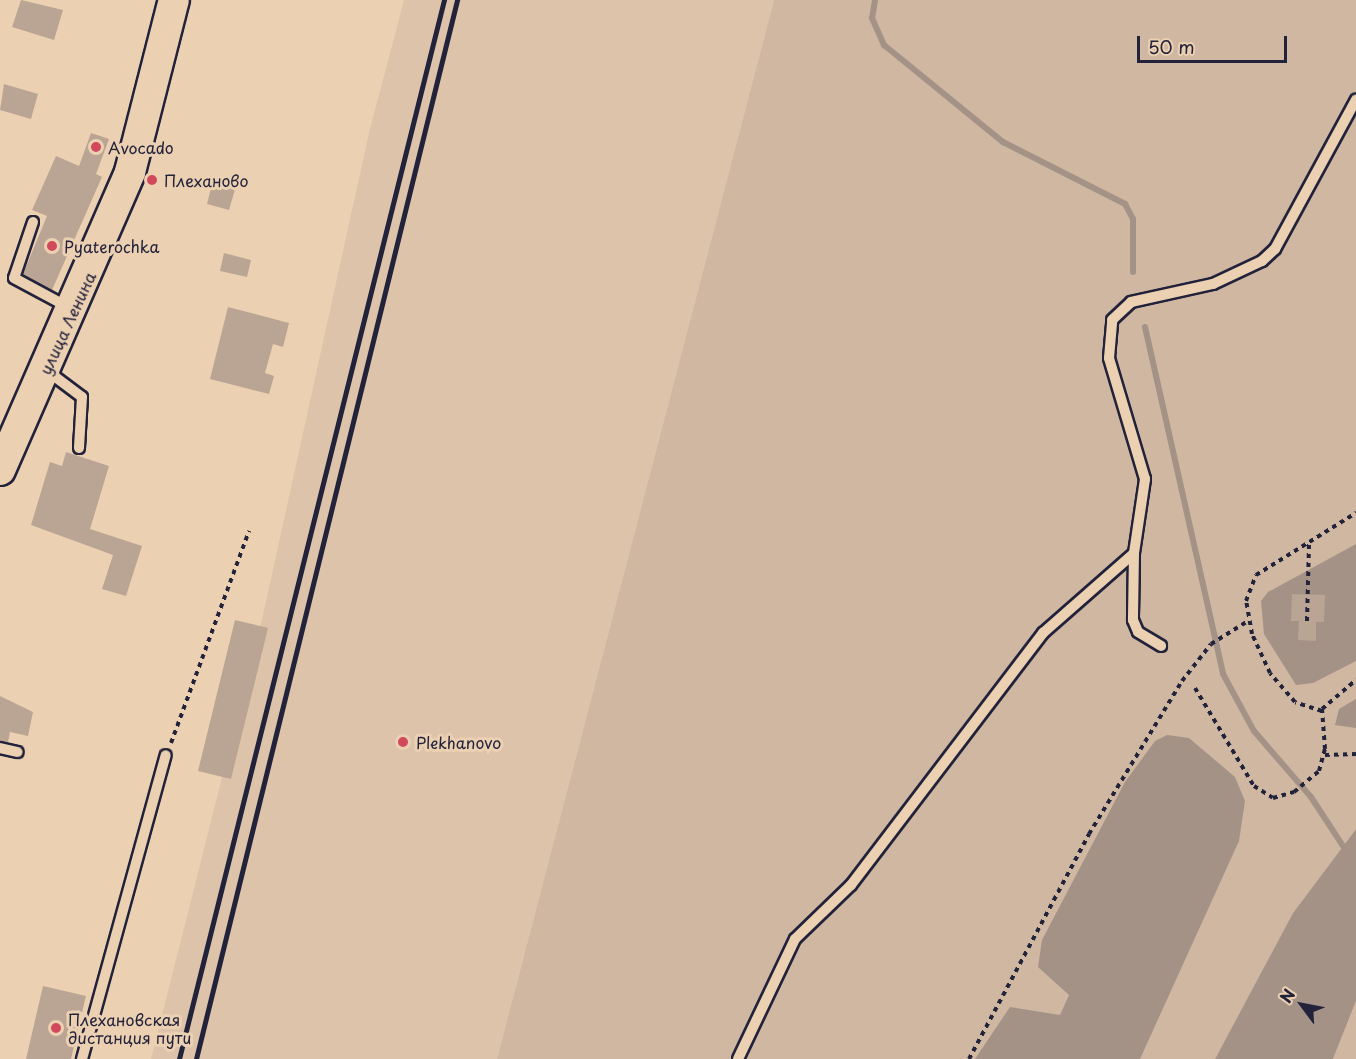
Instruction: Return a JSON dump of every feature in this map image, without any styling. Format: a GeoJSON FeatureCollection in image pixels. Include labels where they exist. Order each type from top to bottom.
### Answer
{"type":"FeatureCollection","features":[{"type":"Feature","properties":{"kind":"main road","name":"улица Ленина"},"geometry":{"type":"LineString","coordinates":[[0,470],[73,310],[130,172],[174,0]]}},
{"type":"Feature","properties":{"kind":"lane"},"geometry":{"type":"LineString","coordinates":[[1161,646],[1138,632],[1133,620],[1134,553],[1145,478],[1109,358],[1112,320],[1131,302],[1213,284],[1262,261],[1275,249],[1356,100]]}},
{"type":"Feature","properties":{"kind":"lane"},"geometry":{"type":"LineString","coordinates":[[33,222],[14,278],[73,310]]}},
{"type":"Feature","properties":{"kind":"lane"},"geometry":{"type":"LineString","coordinates":[[46,369],[82,397],[79,448]]}},
{"type":"Feature","properties":{"kind":"lane"},"geometry":{"type":"LineString","coordinates":[[738,1059],[795,939],[851,885],[1043,633],[1134,553]]}},
{"type":"Feature","properties":{"kind":"lane"},"geometry":{"type":"LineString","coordinates":[[0,748],[18,752]]}},
{"type":"Feature","properties":{"kind":"lane"},"geometry":{"type":"LineString","coordinates":[[82,1059],[166,755]]}},
{"type":"Feature","properties":{"kind":"path"},"geometry":{"type":"LineString","coordinates":[[1322,711],[1298,704],[1280,686],[1262,659],[1248,621],[1246,601],[1256,575],[1356,513]]}},
{"type":"Feature","properties":{"kind":"path"},"geometry":{"type":"LineString","coordinates":[[166,755],[249,531]]}},
{"type":"Feature","properties":{"kind":"path"},"geometry":{"type":"LineString","coordinates":[[1307,621],[1309,543]]}},
{"type":"Feature","properties":{"kind":"path"},"geometry":{"type":"LineString","coordinates":[[969,1059],[1089,834],[1182,681],[1211,644],[1248,621]]}},
{"type":"Feature","properties":{"kind":"path"},"geometry":{"type":"LineString","coordinates":[[1195,688],[1264,795],[1282,797],[1304,786],[1325,755],[1322,711],[1329,698],[1356,680]]}},
{"type":"Feature","properties":{"kind":"path"},"geometry":{"type":"LineString","coordinates":[[1325,755],[1356,754]]}},
{"type":"Feature","properties":{"kind":"shaded area"},"geometry":{"type":"Polygon","coordinates":[[[404,0],[774,0],[497,1059],[151,1059],[263,615],[369,133],[404,0]]]}},
{"type":"Feature","properties":{"kind":"shaded area"},"geometry":{"type":"Polygon","coordinates":[[[774,0],[1356,0],[1356,829],[1293,913],[1215,1059],[497,1059],[774,0]]]}},
{"type":"Feature","properties":{"kind":"shaded area"},"geometry":{"type":"Polygon","coordinates":[[[1356,544],[1356,661],[1313,683],[1296,685],[1264,634],[1261,601],[1268,592],[1356,544]]]}},
{"type":"Feature","properties":{"kind":"shaded area"},"geometry":{"type":"Polygon","coordinates":[[[1356,699],[1356,728],[1335,725],[1339,709],[1356,699]]]}},
{"type":"Feature","properties":{"kind":"shaded area"},"geometry":{"type":"Polygon","coordinates":[[[1167,735],[1189,738],[1235,777],[1245,801],[1239,841],[1140,1059],[975,1059],[1010,1007],[1060,1015],[1069,995],[1038,967],[1042,940],[1125,782],[1155,741],[1167,735]]]}},
{"type":"Feature","properties":{"kind":"shaded area"},"geometry":{"type":"Polygon","coordinates":[[[1356,829],[1356,1001],[1333,1059],[1215,1059],[1293,913],[1356,829]]]}},
{"type":"Feature","properties":{"kind":"shaded area"},"geometry":{"type":"Polygon","coordinates":[[[1356,1001],[1356,1059],[1333,1059],[1356,1001]]]}},
{"type":"Feature","properties":{"kind":"building"},"geometry":{"type":"Polygon","coordinates":[[[21,0],[63,10],[54,40],[12,27],[21,0]]]}},
{"type":"Feature","properties":{"kind":"building"},"geometry":{"type":"Polygon","coordinates":[[[4,84],[38,94],[31,119],[0,110],[4,84]]]}},
{"type":"Feature","properties":{"kind":"building","name":"Pyaterochka"},"geometry":{"type":"Polygon","coordinates":[[[91,133],[109,139],[96,174],[102,177],[52,290],[23,274],[47,216],[32,210],[56,156],[79,166],[91,133]]]}},
{"type":"Feature","properties":{"kind":"building"},"geometry":{"type":"Polygon","coordinates":[[[213,180],[236,186],[229,210],[207,204],[213,180]]]}},
{"type":"Feature","properties":{"kind":"building"},"geometry":{"type":"Polygon","coordinates":[[[224,253],[251,260],[247,277],[220,271],[224,253]]]}},
{"type":"Feature","properties":{"kind":"building"},"geometry":{"type":"Polygon","coordinates":[[[228,307],[289,323],[283,347],[273,344],[265,373],[274,376],[269,394],[210,379],[228,307]]]}},
{"type":"Feature","properties":{"kind":"building"},"geometry":{"type":"Polygon","coordinates":[[[66,452],[109,466],[90,529],[142,546],[126,596],[102,589],[113,555],[31,525],[50,462],[62,466],[66,452]]]}},
{"type":"Feature","properties":{"kind":"building"},"geometry":{"type":"Polygon","coordinates":[[[1292,594],[1325,595],[1324,622],[1316,622],[1316,641],[1298,640],[1299,621],[1291,621],[1292,594]]]}},
{"type":"Feature","properties":{"kind":"building"},"geometry":{"type":"Polygon","coordinates":[[[235,620],[268,628],[231,779],[198,771],[235,620]]]}},
{"type":"Feature","properties":{"kind":"building"},"geometry":{"type":"Polygon","coordinates":[[[0,696],[33,712],[28,736],[10,732],[8,742],[0,741],[0,696]]]}},
{"type":"Feature","properties":{"kind":"building","name":"Плехановская дистанция пути"},"geometry":{"type":"Polygon","coordinates":[[[43,986],[86,996],[71,1059],[26,1059],[43,986]]]}},
{"type":"Feature","properties":{"kind":"waterway"},"geometry":{"type":"LineString","coordinates":[[875,0],[872,18],[884,45],[1003,142],[1125,204],[1133,219],[1133,272]]}},
{"type":"Feature","properties":{"kind":"waterway"},"geometry":{"type":"LineString","coordinates":[[1145,327],[1223,674],[1254,731],[1311,797],[1343,846]]}},
{"type":"Feature","properties":{"kind":"railway"},"geometry":{"type":"LineString","coordinates":[[179,1059],[444,0]]}},
{"type":"Feature","properties":{"kind":"railway"},"geometry":{"type":"LineString","coordinates":[[196,1059],[457,0]]}},
{"type":"Feature","properties":{"kind":"place","name":"Avocado"},"geometry":{"type":"Point","coordinates":[96,147]}},
{"type":"Feature","properties":{"kind":"place","name":"Плеханово"},"geometry":{"type":"Point","coordinates":[152,180]}},
{"type":"Feature","properties":{"kind":"place","name":"Pyaterochka"},"geometry":{"type":"Point","coordinates":[52,246]}},
{"type":"Feature","properties":{"kind":"place","name":"Plekhanovo"},"geometry":{"type":"Point","coordinates":[403,742]}},
{"type":"Feature","properties":{"kind":"place","name":"Плехановская дистанция пути"},"geometry":{"type":"Point","coordinates":[56,1028]}}]}
